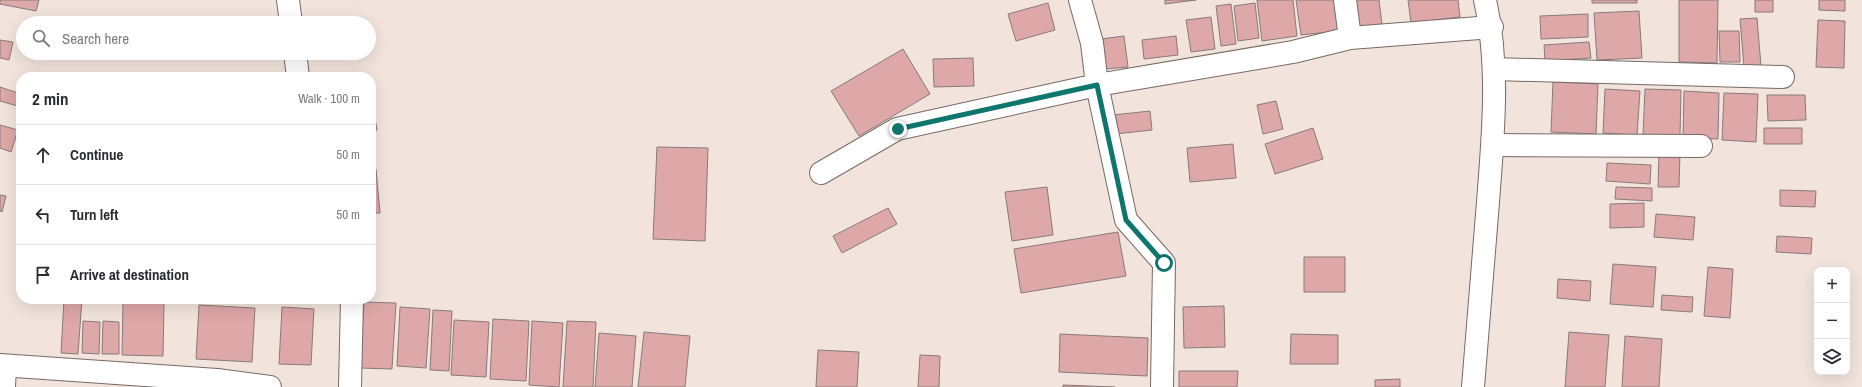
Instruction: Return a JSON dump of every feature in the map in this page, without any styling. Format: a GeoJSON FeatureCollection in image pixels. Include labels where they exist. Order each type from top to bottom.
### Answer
{"type":"FeatureCollection","features":[{"type":"Feature","properties":{"kind":"street"},"geometry":{"type":"LineString","coordinates":[[288,0],[290,16]]}},
{"type":"Feature","properties":{"kind":"street"},"geometry":{"type":"LineString","coordinates":[[1080,0],[1092,43],[1097,85],[1126,220],[1164,263],[1162,387]]}},
{"type":"Feature","properties":{"kind":"street"},"geometry":{"type":"LineString","coordinates":[[1345,0],[1350,38]]}},
{"type":"Feature","properties":{"kind":"street"},"geometry":{"type":"LineString","coordinates":[[1473,387],[1493,145],[1494,69],[1492,27],[1486,0]]}},
{"type":"Feature","properties":{"kind":"street"},"geometry":{"type":"LineString","coordinates":[[821,173],[898,129],[1097,85],[1293,52],[1350,38],[1492,27]]}},
{"type":"Feature","properties":{"kind":"street"},"geometry":{"type":"LineString","coordinates":[[296,60],[297,72]]}},
{"type":"Feature","properties":{"kind":"street"},"geometry":{"type":"LineString","coordinates":[[1494,69],[1783,77]]}},
{"type":"Feature","properties":{"kind":"street"},"geometry":{"type":"LineString","coordinates":[[1493,145],[1701,146]]}},
{"type":"Feature","properties":{"kind":"street"},"geometry":{"type":"LineString","coordinates":[[350,387],[352,304]]}},
{"type":"Feature","properties":{"kind":"street"},"geometry":{"type":"LineString","coordinates":[[3,373],[217,380],[270,387]]}},
{"type":"Feature","properties":{"kind":"building"},"geometry":{"type":"Polygon","coordinates":[[[0,0],[39,0],[36,11],[0,4],[0,0]]]}},
{"type":"Feature","properties":{"kind":"building"},"geometry":{"type":"Polygon","coordinates":[[[1165,0],[1196,0],[1165,4],[1165,0]]]}},
{"type":"Feature","properties":{"kind":"building"},"geometry":{"type":"Polygon","coordinates":[[[1257,0],[1293,0],[1297,36],[1262,41],[1257,0]]]}},
{"type":"Feature","properties":{"kind":"building"},"geometry":{"type":"Polygon","coordinates":[[[1296,0],[1334,0],[1338,31],[1301,35],[1296,0]]]}},
{"type":"Feature","properties":{"kind":"building"},"geometry":{"type":"Polygon","coordinates":[[[1353,0],[1379,0],[1382,24],[1357,28],[1353,0]]]}},
{"type":"Feature","properties":{"kind":"building"},"geometry":{"type":"Polygon","coordinates":[[[1408,0],[1458,0],[1460,17],[1411,23],[1408,0]]]}},
{"type":"Feature","properties":{"kind":"building"},"geometry":{"type":"Polygon","coordinates":[[[1592,0],[1637,0],[1637,3],[1592,3],[1592,0]]]}},
{"type":"Feature","properties":{"kind":"building"},"geometry":{"type":"Polygon","coordinates":[[[1679,0],[1718,0],[1717,63],[1679,62],[1679,0]]]}},
{"type":"Feature","properties":{"kind":"building"},"geometry":{"type":"Polygon","coordinates":[[[1755,0],[1773,0],[1773,12],[1755,12],[1755,0]]]}},
{"type":"Feature","properties":{"kind":"building"},"geometry":{"type":"Polygon","coordinates":[[[1819,0],[1845,0],[1845,11],[1819,10],[1819,0]]]}},
{"type":"Feature","properties":{"kind":"building"},"geometry":{"type":"Polygon","coordinates":[[[1048,3],[1055,30],[1016,41],[1008,14],[1048,3]]]}},
{"type":"Feature","properties":{"kind":"building"},"geometry":{"type":"Polygon","coordinates":[[[1255,3],[1259,38],[1238,41],[1234,6],[1255,3]]]}},
{"type":"Feature","properties":{"kind":"building"},"geometry":{"type":"Polygon","coordinates":[[[1231,4],[1236,44],[1221,46],[1216,6],[1231,4]]]}},
{"type":"Feature","properties":{"kind":"building"},"geometry":{"type":"Polygon","coordinates":[[[1639,11],[1642,58],[1597,60],[1594,13],[1639,11]]]}},
{"type":"Feature","properties":{"kind":"building"},"geometry":{"type":"Polygon","coordinates":[[[1588,14],[1588,37],[1541,39],[1540,16],[1588,14]]]}},
{"type":"Feature","properties":{"kind":"building"},"geometry":{"type":"Polygon","coordinates":[[[1211,17],[1215,49],[1191,52],[1186,20],[1211,17]]]}},
{"type":"Feature","properties":{"kind":"building"},"geometry":{"type":"Polygon","coordinates":[[[1757,18],[1761,66],[1744,67],[1740,19],[1757,18]]]}},
{"type":"Feature","properties":{"kind":"building"},"geometry":{"type":"Polygon","coordinates":[[[1818,20],[1845,21],[1844,68],[1816,67],[1818,20]]]}},
{"type":"Feature","properties":{"kind":"building"},"geometry":{"type":"Polygon","coordinates":[[[1719,31],[1739,31],[1740,62],[1720,62],[1719,31]]]}},
{"type":"Feature","properties":{"kind":"building"},"geometry":{"type":"Polygon","coordinates":[[[1124,36],[1128,67],[1105,69],[1101,39],[1124,36]]]}},
{"type":"Feature","properties":{"kind":"building"},"geometry":{"type":"Polygon","coordinates":[[[1176,36],[1178,55],[1144,59],[1142,40],[1176,36]]]}},
{"type":"Feature","properties":{"kind":"building"},"geometry":{"type":"Polygon","coordinates":[[[0,40],[13,42],[9,60],[0,58],[0,40]]]}},
{"type":"Feature","properties":{"kind":"building"},"geometry":{"type":"Polygon","coordinates":[[[1589,42],[1591,58],[1545,61],[1544,45],[1589,42]]]}},
{"type":"Feature","properties":{"kind":"building"},"geometry":{"type":"Polygon","coordinates":[[[903,49],[930,94],[859,136],[831,91],[903,49]]]}},
{"type":"Feature","properties":{"kind":"building"},"geometry":{"type":"Polygon","coordinates":[[[973,58],[974,86],[934,87],[933,59],[973,58]]]}},
{"type":"Feature","properties":{"kind":"building"},"geometry":{"type":"Polygon","coordinates":[[[1553,82],[1598,84],[1596,134],[1551,132],[1553,82]]]}},
{"type":"Feature","properties":{"kind":"building"},"geometry":{"type":"Polygon","coordinates":[[[0,87],[16,92],[16,106],[0,101],[0,87]]]}},
{"type":"Feature","properties":{"kind":"building"},"geometry":{"type":"Polygon","coordinates":[[[1605,89],[1640,91],[1637,135],[1603,133],[1605,89]]]}},
{"type":"Feature","properties":{"kind":"building"},"geometry":{"type":"Polygon","coordinates":[[[1645,89],[1681,90],[1680,136],[1643,135],[1645,89]]]}},
{"type":"Feature","properties":{"kind":"building"},"geometry":{"type":"Polygon","coordinates":[[[1684,91],[1719,93],[1718,139],[1683,137],[1684,91]]]}},
{"type":"Feature","properties":{"kind":"building"},"geometry":{"type":"Polygon","coordinates":[[[1724,93],[1758,94],[1756,142],[1722,140],[1724,93]]]}},
{"type":"Feature","properties":{"kind":"building"},"geometry":{"type":"Polygon","coordinates":[[[1767,95],[1805,95],[1806,120],[1768,121],[1767,95]]]}},
{"type":"Feature","properties":{"kind":"building"},"geometry":{"type":"Polygon","coordinates":[[[1276,101],[1283,129],[1263,134],[1257,105],[1276,101]]]}},
{"type":"Feature","properties":{"kind":"building"},"geometry":{"type":"Polygon","coordinates":[[[1150,111],[1152,130],[1115,134],[1113,115],[1150,111]]]}},
{"type":"Feature","properties":{"kind":"building"},"geometry":{"type":"Polygon","coordinates":[[[0,125],[16,129],[16,136],[11,152],[0,148],[0,125]]]}},
{"type":"Feature","properties":{"kind":"building"},"geometry":{"type":"Polygon","coordinates":[[[1313,128],[1323,159],[1275,174],[1265,144],[1313,128]]]}},
{"type":"Feature","properties":{"kind":"building"},"geometry":{"type":"Polygon","coordinates":[[[1764,128],[1802,128],[1802,144],[1764,144],[1764,128]]]}},
{"type":"Feature","properties":{"kind":"building"},"geometry":{"type":"Polygon","coordinates":[[[1233,144],[1236,178],[1190,182],[1187,148],[1233,144]]]}},
{"type":"Feature","properties":{"kind":"building"},"geometry":{"type":"Polygon","coordinates":[[[657,147],[708,148],[705,241],[653,239],[657,147]]]}},
{"type":"Feature","properties":{"kind":"building"},"geometry":{"type":"Polygon","coordinates":[[[1659,153],[1680,153],[1679,187],[1658,187],[1659,153]]]}},
{"type":"Feature","properties":{"kind":"building"},"geometry":{"type":"Polygon","coordinates":[[[1607,163],[1651,165],[1650,184],[1606,181],[1607,163]]]}},
{"type":"Feature","properties":{"kind":"building"},"geometry":{"type":"Polygon","coordinates":[[[376,169],[380,213],[376,213],[376,169]]]}},
{"type":"Feature","properties":{"kind":"building"},"geometry":{"type":"Polygon","coordinates":[[[1047,187],[1053,235],[1012,241],[1005,192],[1047,187]]]}},
{"type":"Feature","properties":{"kind":"building"},"geometry":{"type":"Polygon","coordinates":[[[1616,187],[1652,188],[1652,201],[1615,199],[1616,187]]]}},
{"type":"Feature","properties":{"kind":"building"},"geometry":{"type":"Polygon","coordinates":[[[1780,190],[1816,191],[1815,207],[1780,206],[1780,190]]]}},
{"type":"Feature","properties":{"kind":"building"},"geometry":{"type":"Polygon","coordinates":[[[0,195],[6,196],[2,212],[0,211],[0,195]]]}},
{"type":"Feature","properties":{"kind":"building"},"geometry":{"type":"Polygon","coordinates":[[[1644,203],[1644,227],[1610,228],[1610,204],[1644,203]]]}},
{"type":"Feature","properties":{"kind":"building"},"geometry":{"type":"Polygon","coordinates":[[[888,208],[897,224],[842,253],[833,236],[888,208]]]}},
{"type":"Feature","properties":{"kind":"building"},"geometry":{"type":"Polygon","coordinates":[[[1656,214],[1695,217],[1693,240],[1654,237],[1656,214]]]}},
{"type":"Feature","properties":{"kind":"building"},"geometry":{"type":"Polygon","coordinates":[[[1118,232],[1126,276],[1021,293],[1014,249],[1118,232]]]}},
{"type":"Feature","properties":{"kind":"building"},"geometry":{"type":"Polygon","coordinates":[[[1777,236],[1812,238],[1811,254],[1776,252],[1777,236]]]}},
{"type":"Feature","properties":{"kind":"building"},"geometry":{"type":"Polygon","coordinates":[[[1304,257],[1345,257],[1345,292],[1304,292],[1304,257]]]}},
{"type":"Feature","properties":{"kind":"building"},"geometry":{"type":"Polygon","coordinates":[[[1613,264],[1656,267],[1653,307],[1610,304],[1613,264]]]}},
{"type":"Feature","properties":{"kind":"building"},"geometry":{"type":"Polygon","coordinates":[[[1708,267],[1733,269],[1730,318],[1704,316],[1708,267]]]}},
{"type":"Feature","properties":{"kind":"building"},"geometry":{"type":"Polygon","coordinates":[[[1558,279],[1591,281],[1590,301],[1557,298],[1558,279]]]}},
{"type":"Feature","properties":{"kind":"building"},"geometry":{"type":"Polygon","coordinates":[[[1662,295],[1693,297],[1692,312],[1661,310],[1662,295]]]}},
{"type":"Feature","properties":{"kind":"building"},"geometry":{"type":"Polygon","coordinates":[[[376,302],[396,303],[392,369],[360,368],[364,304],[376,304],[376,302]]]}},
{"type":"Feature","properties":{"kind":"building"},"geometry":{"type":"Polygon","coordinates":[[[64,304],[82,304],[78,354],[61,353],[64,304]]]}},
{"type":"Feature","properties":{"kind":"building"},"geometry":{"type":"Polygon","coordinates":[[[123,304],[164,304],[163,356],[122,355],[123,304]]]}},
{"type":"Feature","properties":{"kind":"building"},"geometry":{"type":"Polygon","coordinates":[[[199,305],[255,308],[252,362],[196,359],[199,305]]]}},
{"type":"Feature","properties":{"kind":"building"},"geometry":{"type":"Polygon","coordinates":[[[1224,306],[1225,347],[1184,348],[1183,307],[1224,306]]]}},
{"type":"Feature","properties":{"kind":"building"},"geometry":{"type":"Polygon","coordinates":[[[282,307],[314,309],[311,365],[279,364],[282,307]]]}},
{"type":"Feature","properties":{"kind":"building"},"geometry":{"type":"Polygon","coordinates":[[[400,307],[430,309],[426,368],[397,366],[400,307]]]}},
{"type":"Feature","properties":{"kind":"building"},"geometry":{"type":"Polygon","coordinates":[[[433,310],[452,311],[449,371],[430,370],[433,310]]]}},
{"type":"Feature","properties":{"kind":"building"},"geometry":{"type":"Polygon","coordinates":[[[493,319],[529,321],[526,381],[490,379],[493,319]]]}},
{"type":"Feature","properties":{"kind":"building"},"geometry":{"type":"Polygon","coordinates":[[[454,320],[489,322],[486,377],[451,375],[454,320]]]}},
{"type":"Feature","properties":{"kind":"building"},"geometry":{"type":"Polygon","coordinates":[[[83,321],[100,322],[99,354],[82,353],[83,321]]]}},
{"type":"Feature","properties":{"kind":"building"},"geometry":{"type":"Polygon","coordinates":[[[103,321],[119,322],[119,354],[102,354],[103,321]]]}},
{"type":"Feature","properties":{"kind":"building"},"geometry":{"type":"Polygon","coordinates":[[[532,321],[563,323],[559,387],[529,385],[532,321]]]}},
{"type":"Feature","properties":{"kind":"building"},"geometry":{"type":"Polygon","coordinates":[[[567,321],[596,322],[593,387],[563,387],[567,321]]]}},
{"type":"Feature","properties":{"kind":"building"},"geometry":{"type":"Polygon","coordinates":[[[644,332],[690,336],[685,387],[638,387],[644,332]]]}},
{"type":"Feature","properties":{"kind":"building"},"geometry":{"type":"Polygon","coordinates":[[[1569,332],[1609,335],[1605,387],[1565,387],[1569,332]]]}},
{"type":"Feature","properties":{"kind":"building"},"geometry":{"type":"Polygon","coordinates":[[[599,333],[636,336],[632,387],[595,387],[599,333]]]}},
{"type":"Feature","properties":{"kind":"building"},"geometry":{"type":"Polygon","coordinates":[[[1060,334],[1148,338],[1147,376],[1059,372],[1060,334]]]}},
{"type":"Feature","properties":{"kind":"building"},"geometry":{"type":"Polygon","coordinates":[[[1291,334],[1338,335],[1338,364],[1290,364],[1291,334]]]}},
{"type":"Feature","properties":{"kind":"building"},"geometry":{"type":"Polygon","coordinates":[[[1625,336],[1662,339],[1659,387],[1622,387],[1625,336]]]}},
{"type":"Feature","properties":{"kind":"building"},"geometry":{"type":"Polygon","coordinates":[[[818,350],[859,352],[857,387],[816,387],[818,350]]]}},
{"type":"Feature","properties":{"kind":"building"},"geometry":{"type":"Polygon","coordinates":[[[920,355],[940,356],[939,387],[918,387],[920,355]]]}},
{"type":"Feature","properties":{"kind":"building"},"geometry":{"type":"Polygon","coordinates":[[[1179,371],[1238,371],[1237,387],[1179,387],[1179,371]]]}},
{"type":"Feature","properties":{"kind":"building"},"geometry":{"type":"Polygon","coordinates":[[[1400,379],[1400,387],[1375,387],[1375,380],[1400,379]]]}},
{"type":"Feature","properties":{"kind":"building"},"geometry":{"type":"Polygon","coordinates":[[[1063,385],[1115,387],[1063,387],[1063,385]]]}},
{"type":"Feature","properties":{"kind":"route"},"geometry":{"type":"LineString","coordinates":[[898,129],[1097,85],[1126,220],[1164,263]]}}]}
